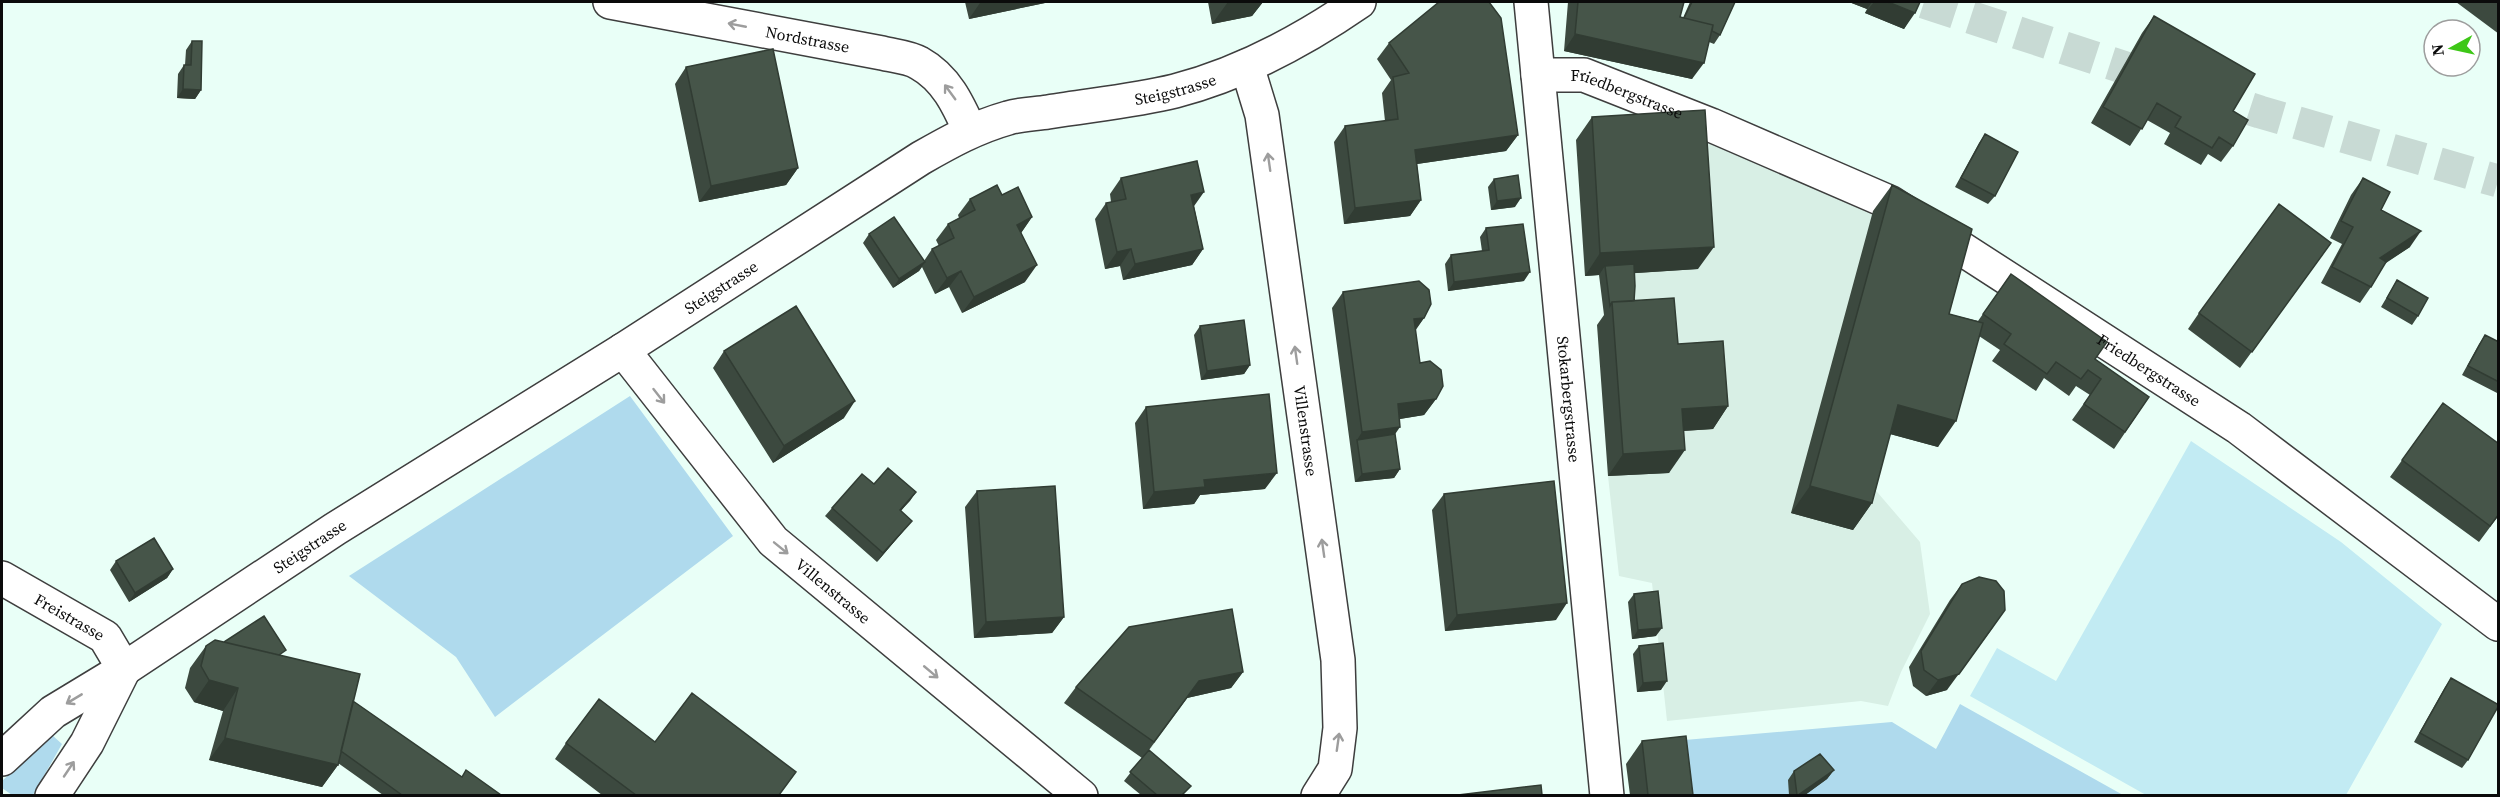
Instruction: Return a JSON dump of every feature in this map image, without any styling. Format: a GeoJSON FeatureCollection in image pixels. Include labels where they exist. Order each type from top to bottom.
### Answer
{"type":"FeatureCollection","features":[{"type":"Feature","properties":{"kind":"street","name":"Nordstrasse"},"geometry":{"type":"LineString","coordinates":[[610,2],[882,53],[918,62],[939,78],[954,97],[970,131]]}},
{"type":"Feature","properties":{"kind":"street","name":"Steigstrasse"},"geometry":{"type":"LineString","coordinates":[[2,759],[53,712],[124,669],[335,529],[623,350],[921,158],[970,131],[1010,117],[1174,91],[1246,66],[1333,20],[1359,2]]}},
{"type":"Feature","properties":{"kind":"street","name":"Stokarbergstrasse"},"geometry":{"type":"LineString","coordinates":[[1531,2],[1607,795]]}},
{"type":"Feature","properties":{"kind":"street","name":"Villenstrasse"},"geometry":{"type":"LineString","coordinates":[[1246,66],[1262,115],[1338,660],[1340,728],[1335,769],[1318,795]]}},
{"type":"Feature","properties":{"kind":"street","name":"Friedbergstrasse"},"geometry":{"type":"LineString","coordinates":[[1538,75],[1584,75],[1711,125],[1891,203],[2239,428],[2499,624]]}},
{"type":"Feature","properties":{"kind":"street","name":"Villenstrasse"},"geometry":{"type":"LineString","coordinates":[[623,350],[773,541],[1081,795]]}},
{"type":"Feature","properties":{"kind":"street","name":"Freistrasse"},"geometry":{"type":"LineString","coordinates":[[2,578],[105,637],[124,669]]}},
{"type":"Feature","properties":{"kind":"street","name":"Steigstrasse"},"geometry":{"type":"LineString","coordinates":[[52,795],[87,743],[124,669]]}},
{"type":"Feature","properties":{"kind":"shaded area"},"geometry":{"type":"Polygon","coordinates":[[[1689,132],[1873,211],[1866,479],[1920,542],[1930,614],[1901,672],[1888,706],[1861,701],[1667,721],[1652,583],[1619,576],[1608,476],[1669,473],[1627,323],[1628,273],[1698,269],[1689,132]]]}},
{"type":"Feature","properties":{"kind":"shaded area"},"geometry":{"type":"Polygon","coordinates":[[[630,396],[733,536],[495,717],[456,657],[349,576],[630,396]]]}},
{"type":"Feature","properties":{"kind":"shaded area"},"geometry":{"type":"Polygon","coordinates":[[[2191,441],[2341,542],[2442,624],[2346,795],[2146,795],[1970,696],[1997,648],[2056,681],[2191,441]]]}},
{"type":"Feature","properties":{"kind":"shaded area"},"geometry":{"type":"Polygon","coordinates":[[[1960,704],[2123,795],[1675,795],[1673,741],[1892,722],[1936,749],[1960,704]]]}},
{"type":"Feature","properties":{"kind":"shaded area"},"geometry":{"type":"Polygon","coordinates":[[[52,735],[62,744],[33,795],[12,795],[2,788],[2,781],[52,735]]]}},
{"type":"Feature","properties":{"kind":"building"},"geometry":{"type":"Polygon","coordinates":[[[1439,2],[1489,2],[1501,18],[1518,135],[1415,150],[1421,200],[1355,208],[1345,126],[1398,119],[1393,77],[1409,73],[1389,43],[1439,2]]]}},
{"type":"Feature","properties":{"kind":"building"},"geometry":{"type":"Polygon","coordinates":[[[1578,2],[1684,2],[1680,17],[1713,25],[1704,63],[1575,34],[1578,2]]]}},
{"type":"Feature","properties":{"kind":"building"},"geometry":{"type":"Polygon","coordinates":[[[1692,2],[1735,2],[1720,35],[1712,31],[1713,25],[1684,18],[1692,2]]]}},
{"type":"Feature","properties":{"kind":"building"},"geometry":{"type":"Polygon","coordinates":[[[1888,2],[1920,2],[1915,13],[1888,2]]]}},
{"type":"Feature","properties":{"kind":"building"},"geometry":{"type":"Polygon","coordinates":[[[2154,16],[2255,74],[2233,111],[2248,120],[2233,146],[2219,137],[2212,148],[2175,127],[2181,117],[2157,103],[2142,129],[2103,107],[2154,16]]]}},
{"type":"Feature","properties":{"kind":"building"},"geometry":{"type":"Polygon","coordinates":[[[192,41],[202,41],[201,90],[183,89],[184,65],[191,65],[192,41]]]}},
{"type":"Feature","properties":{"kind":"building"},"geometry":{"type":"Polygon","coordinates":[[[773,49],[798,168],[711,186],[686,67],[773,49]]]}},
{"type":"Feature","properties":{"kind":"building"},"geometry":{"type":"Polygon","coordinates":[[[1705,110],[1714,247],[1600,253],[1592,117],[1705,110]]]}},
{"type":"Feature","properties":{"kind":"building"},"geometry":{"type":"Polygon","coordinates":[[[1985,134],[2018,152],[1995,196],[1961,178],[1985,134]]]}},
{"type":"Feature","properties":{"kind":"building"},"geometry":{"type":"Polygon","coordinates":[[[1197,161],[1204,192],[1191,195],[1203,249],[1135,264],[1131,249],[1117,252],[1106,203],[1126,199],[1121,178],[1197,161]]]}},
{"type":"Feature","properties":{"kind":"building"},"geometry":{"type":"Polygon","coordinates":[[[1518,175],[1521,198],[1497,201],[1494,179],[1518,175]]]}},
{"type":"Feature","properties":{"kind":"building"},"geometry":{"type":"Polygon","coordinates":[[[2363,178],[2390,192],[2381,210],[2421,231],[2380,258],[2386,262],[2371,287],[2332,267],[2353,227],[2341,221],[2363,178]]]}},
{"type":"Feature","properties":{"kind":"building"},"geometry":{"type":"Polygon","coordinates":[[[997,185],[1002,195],[1018,187],[1032,217],[1017,225],[1037,265],[974,297],[961,271],[947,278],[932,249],[954,238],[948,224],[975,210],[970,199],[997,185]]]}},
{"type":"Feature","properties":{"kind":"building"},"geometry":{"type":"Polygon","coordinates":[[[1892,185],[1972,229],[1949,314],[1983,323],[1956,421],[1898,405],[1872,503],[1810,486],[1892,185]]]}},
{"type":"Feature","properties":{"kind":"building"},"geometry":{"type":"Polygon","coordinates":[[[2279,204],[2331,243],[2252,352],[2199,313],[2279,204]]]}},
{"type":"Feature","properties":{"kind":"building"},"geometry":{"type":"Polygon","coordinates":[[[894,217],[925,262],[899,279],[869,234],[894,217]]]}},
{"type":"Feature","properties":{"kind":"building"},"geometry":{"type":"Polygon","coordinates":[[[1523,224],[1530,272],[1454,282],[1451,255],[1489,250],[1486,228],[1523,224]]]}},
{"type":"Feature","properties":{"kind":"building"},"geometry":{"type":"Polygon","coordinates":[[[1634,264],[1634,301],[1612,302],[1610,306],[1605,266],[1634,264]]]}},
{"type":"Feature","properties":{"kind":"building"},"geometry":{"type":"Polygon","coordinates":[[[2011,274],[2107,342],[2095,359],[2149,397],[2125,432],[2084,404],[2101,379],[2088,370],[2081,379],[2056,362],[2047,374],[2004,344],[2011,334],[1983,314],[2011,274]]]}},
{"type":"Feature","properties":{"kind":"building"},"geometry":{"type":"Polygon","coordinates":[[[2397,280],[2428,298],[2418,316],[2387,298],[2397,280]]]}},
{"type":"Feature","properties":{"kind":"building"},"geometry":{"type":"Polygon","coordinates":[[[1419,281],[1429,290],[1431,304],[1424,318],[1414,319],[1420,363],[1430,361],[1441,370],[1443,386],[1436,399],[1398,404],[1400,427],[1362,432],[1343,292],[1419,281]]]}},
{"type":"Feature","properties":{"kind":"building"},"geometry":{"type":"Polygon","coordinates":[[[1674,298],[1678,344],[1723,341],[1728,406],[1682,409],[1685,450],[1623,454],[1612,302],[1674,298]]]}},
{"type":"Feature","properties":{"kind":"building"},"geometry":{"type":"Polygon","coordinates":[[[796,306],[855,401],[784,446],[724,351],[796,306]]]}},
{"type":"Feature","properties":{"kind":"building"},"geometry":{"type":"Polygon","coordinates":[[[1244,320],[1250,365],[1207,371],[1200,326],[1244,320]]]}},
{"type":"Feature","properties":{"kind":"building"},"geometry":{"type":"Polygon","coordinates":[[[2485,335],[2499,342],[2499,382],[2468,366],[2485,335]]]}},
{"type":"Feature","properties":{"kind":"building"},"geometry":{"type":"Polygon","coordinates":[[[1269,394],[1277,473],[1204,480],[1205,487],[1154,492],[1146,407],[1269,394]]]}},
{"type":"Feature","properties":{"kind":"building"},"geometry":{"type":"Polygon","coordinates":[[[2443,403],[2499,444],[2499,514],[2490,526],[2402,460],[2443,403]]]}},
{"type":"Feature","properties":{"kind":"building"},"geometry":{"type":"Polygon","coordinates":[[[1395,434],[1400,469],[1362,474],[1357,440],[1395,434]]]}},
{"type":"Feature","properties":{"kind":"building"},"geometry":{"type":"Polygon","coordinates":[[[888,468],[916,492],[900,510],[912,521],[883,553],[832,508],[862,474],[874,484],[888,468]]]}},
{"type":"Feature","properties":{"kind":"building"},"geometry":{"type":"Polygon","coordinates":[[[1554,481],[1567,603],[1457,615],[1444,494],[1554,481]]]}},
{"type":"Feature","properties":{"kind":"building"},"geometry":{"type":"Polygon","coordinates":[[[1055,486],[1064,617],[986,622],[977,491],[1055,486]]]}},
{"type":"Feature","properties":{"kind":"building"},"geometry":{"type":"Polygon","coordinates":[[[154,538],[173,569],[135,593],[116,561],[154,538]]]}},
{"type":"Feature","properties":{"kind":"building"},"geometry":{"type":"Polygon","coordinates":[[[1979,577],[1996,581],[2004,591],[2005,610],[1959,674],[1938,680],[1924,670],[1921,651],[1962,584],[1979,577]]]}},
{"type":"Feature","properties":{"kind":"building"},"geometry":{"type":"Polygon","coordinates":[[[1658,591],[1662,628],[1638,630],[1634,594],[1658,591]]]}},
{"type":"Feature","properties":{"kind":"building"},"geometry":{"type":"Polygon","coordinates":[[[1232,609],[1243,672],[1199,681],[1154,742],[1076,687],[1129,627],[1232,609]]]}},
{"type":"Feature","properties":{"kind":"building"},"geometry":{"type":"Polygon","coordinates":[[[264,616],[286,650],[279,655],[224,642],[264,616]]]}},
{"type":"Feature","properties":{"kind":"building"},"geometry":{"type":"Polygon","coordinates":[[[215,640],[360,674],[338,765],[225,738],[238,688],[209,680],[201,666],[206,646],[215,640]]]}},
{"type":"Feature","properties":{"kind":"building"},"geometry":{"type":"Polygon","coordinates":[[[1663,643],[1667,681],[1643,683],[1639,646],[1663,643]]]}},
{"type":"Feature","properties":{"kind":"building"},"geometry":{"type":"Polygon","coordinates":[[[2451,678],[2499,705],[2468,760],[2420,733],[2451,678]]]}},
{"type":"Feature","properties":{"kind":"building"},"geometry":{"type":"Polygon","coordinates":[[[692,693],[796,772],[779,795],[636,795],[566,743],[599,699],[655,742],[692,693]]]}},
{"type":"Feature","properties":{"kind":"building"},"geometry":{"type":"Polygon","coordinates":[[[353,701],[462,777],[466,770],[501,795],[402,795],[341,751],[353,701]]]}},
{"type":"Feature","properties":{"kind":"building"},"geometry":{"type":"Polygon","coordinates":[[[1686,736],[1693,795],[1648,795],[1642,741],[1686,736]]]}},
{"type":"Feature","properties":{"kind":"building"},"geometry":{"type":"Polygon","coordinates":[[[1149,750],[1191,786],[1182,795],[1157,795],[1130,772],[1149,750]]]}},
{"type":"Feature","properties":{"kind":"building"},"geometry":{"type":"Polygon","coordinates":[[[1820,754],[1834,770],[1797,795],[1794,771],[1820,754]]]}},
{"type":"Feature","properties":{"kind":"building"},"geometry":{"type":"Polygon","coordinates":[[[1541,785],[1542,795],[1458,795],[1541,785]]]}},
{"type":"Feature","properties":{"kind":"tunnel"},"geometry":{"type":"LineString","coordinates":[[1924,2],[2260,112],[2498,181]]}}]}
